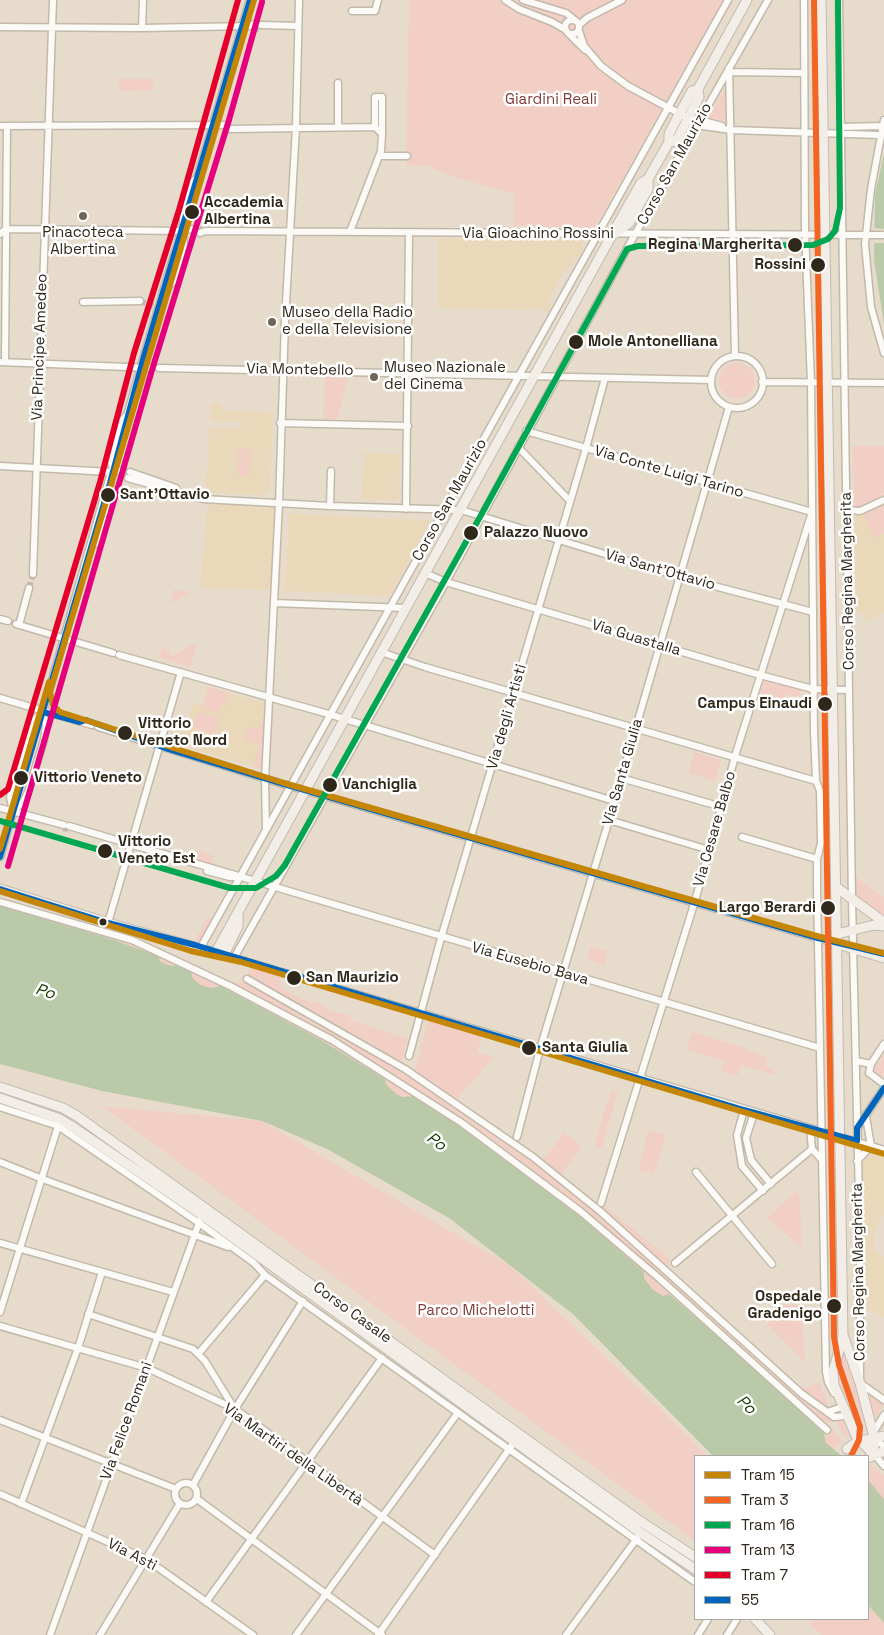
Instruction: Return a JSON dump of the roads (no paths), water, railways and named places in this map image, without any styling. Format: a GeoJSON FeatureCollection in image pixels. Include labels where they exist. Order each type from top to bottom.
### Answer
{"type":"FeatureCollection","features":[{"type":"Feature","properties":{"kind":"main road","name":"Corso San Maurizio"},"geometry":{"type":"LineString","coordinates":[[669,142],[676,140],[699,97],[698,89],[747,0]]}},
{"type":"Feature","properties":{"kind":"main road","name":"Corso Regina Margherita"},"geometry":{"type":"LineString","coordinates":[[821,0],[844,1336],[877,1436],[871,1456]]}},
{"type":"Feature","properties":{"kind":"main road","name":"Corso San Maurizio"},"geometry":{"type":"LineString","coordinates":[[220,953],[232,921],[238,915],[256,882],[304,789],[461,510],[641,183],[648,179],[669,142],[668,134],[679,114],[692,91],[698,89]]}},
{"type":"Feature","properties":{"kind":"main road"},"geometry":{"type":"LineString","coordinates":[[836,888],[884,922]]}},
{"type":"Feature","properties":{"kind":"main road"},"geometry":{"type":"LineString","coordinates":[[0,890],[108,923],[220,953]]}},
{"type":"Feature","properties":{"kind":"main road"},"geometry":{"type":"LineString","coordinates":[[837,934],[853,929],[884,926]]}},
{"type":"Feature","properties":{"kind":"main road"},"geometry":{"type":"LineString","coordinates":[[838,944],[884,958]]}},
{"type":"Feature","properties":{"kind":"main road","name":"Corso Casale"},"geometry":{"type":"LineString","coordinates":[[0,1087],[63,1108],[77,1116],[202,1215],[255,1253],[517,1438],[694,1556]]}},
{"type":"Feature","properties":{"kind":"main road","name":"Corso Casale"},"geometry":{"type":"LineString","coordinates":[[0,1098],[59,1123],[202,1215],[517,1438],[638,1536],[694,1568]]}},
{"type":"Feature","properties":{"kind":"main road","name":"Corso Regina Margherita"},"geometry":{"type":"LineString","coordinates":[[844,1336],[833,1372],[834,1385],[852,1429],[871,1456]]}},
{"type":"Feature","properties":{"kind":"main road"},"geometry":{"type":"LineString","coordinates":[[844,1453],[854,1439],[852,1429]]}},
{"type":"Feature","properties":{"kind":"main road"},"geometry":{"type":"LineString","coordinates":[[844,1453],[859,1441],[877,1436]]}},
{"type":"Feature","properties":{"kind":"main road"},"geometry":{"type":"LineString","coordinates":[[871,1456],[884,1449]]}},
{"type":"Feature","properties":{"kind":"main road"},"geometry":{"type":"LineString","coordinates":[[757,1620],[770,1635]]}},
{"type":"Feature","properties":{"kind":"street","name":"Via Principe Amedeo"},"geometry":{"type":"LineString","coordinates":[[33,574],[47,127],[54,0]]}},
{"type":"Feature","properties":{"kind":"street"},"geometry":{"type":"LineString","coordinates":[[142,28],[143,0]]}},
{"type":"Feature","properties":{"kind":"street"},"geometry":{"type":"LineString","coordinates":[[13,812],[24,802],[34,773],[45,732],[46,725],[43,712],[64,638],[91,549],[104,527],[113,493],[110,484],[113,471],[110,458],[121,421],[129,413],[141,367],[186,231],[200,175],[225,127],[255,26],[250,0]]}},
{"type":"Feature","properties":{"kind":"street"},"geometry":{"type":"LineString","coordinates":[[266,830],[265,778],[279,503],[282,370],[296,127],[299,0]]}},
{"type":"Feature","properties":{"kind":"street"},"geometry":{"type":"LineString","coordinates":[[352,11],[375,11],[378,0]]}},
{"type":"Feature","properties":{"kind":"street"},"geometry":{"type":"LineString","coordinates":[[505,0],[519,9],[552,22],[568,32],[614,77],[667,108],[698,122],[731,128],[823,133],[883,123],[879,134],[868,235],[871,307],[884,353]]}},
{"type":"Feature","properties":{"kind":"street"},"geometry":{"type":"LineString","coordinates":[[523,0],[566,13],[578,26],[590,53]]}},
{"type":"Feature","properties":{"kind":"street"},"geometry":{"type":"LineString","coordinates":[[568,32],[576,34],[578,26],[587,18],[622,0]]}},
{"type":"Feature","properties":{"kind":"street","name":"Corso San Maurizio"},"geometry":{"type":"LineString","coordinates":[[201,947],[728,0]]}},
{"type":"Feature","properties":{"kind":"street","name":"Corso San Maurizio"},"geometry":{"type":"LineString","coordinates":[[234,958],[446,582],[526,432],[768,0]]}},
{"type":"Feature","properties":{"kind":"street","name":"Corso Regina Margherita"},"geometry":{"type":"LineString","coordinates":[[804,0],[805,234],[811,383],[813,690],[816,781],[820,791],[821,843],[817,859],[826,1372],[828,1382],[843,1409]]}},
{"type":"Feature","properties":{"kind":"street","name":"Corso Regina Margherita"},"geometry":{"type":"LineString","coordinates":[[839,0],[852,900],[860,1244],[860,1383]]}},
{"type":"Feature","properties":{"kind":"street"},"geometry":{"type":"LineString","coordinates":[[568,32],[568,22],[578,26]]}},
{"type":"Feature","properties":{"kind":"street"},"geometry":{"type":"LineString","coordinates":[[0,27],[298,26]]}},
{"type":"Feature","properties":{"kind":"street"},"geometry":{"type":"LineString","coordinates":[[736,356],[730,70],[804,73]]}},
{"type":"Feature","properties":{"kind":"street"},"geometry":{"type":"LineString","coordinates":[[338,83],[338,127]]}},
{"type":"Feature","properties":{"kind":"street"},"geometry":{"type":"LineString","coordinates":[[351,229],[380,156],[382,97],[376,97],[375,127]]}},
{"type":"Feature","properties":{"kind":"street"},"geometry":{"type":"LineString","coordinates":[[0,126],[375,127],[382,134]]}},
{"type":"Feature","properties":{"kind":"street"},"geometry":{"type":"LineString","coordinates":[[3,362],[3,285],[6,229],[4,172],[8,127]]}},
{"type":"Feature","properties":{"kind":"street"},"geometry":{"type":"LineString","coordinates":[[842,130],[879,134]]}},
{"type":"Feature","properties":{"kind":"street"},"geometry":{"type":"LineString","coordinates":[[380,156],[406,156]]}},
{"type":"Feature","properties":{"kind":"street"},"geometry":{"type":"LineString","coordinates":[[0,222],[6,229]]}},
{"type":"Feature","properties":{"kind":"street"},"geometry":{"type":"LineString","coordinates":[[0,234],[6,229],[186,231]]}},
{"type":"Feature","properties":{"kind":"street","name":"Via Gioachino Rossini"},"geometry":{"type":"LineString","coordinates":[[202,231],[884,235]]}},
{"type":"Feature","properties":{"kind":"street"},"geometry":{"type":"LineString","coordinates":[[406,509],[409,233]]}},
{"type":"Feature","properties":{"kind":"street"},"geometry":{"type":"LineString","coordinates":[[83,302],[140,301]]}},
{"type":"Feature","properties":{"kind":"street"},"geometry":{"type":"LineString","coordinates":[[153,306],[160,308]]}},
{"type":"Feature","properties":{"kind":"street"},"geometry":{"type":"LineString","coordinates":[[736,356],[747,358],[755,364],[759,369],[762,382],[758,397],[752,402],[738,407],[729,406],[715,396],[711,380],[717,364],[736,356]]}},
{"type":"Feature","properties":{"kind":"street","name":"Via Montebello"},"geometry":{"type":"LineString","coordinates":[[3,362],[156,368],[711,380]]}},
{"type":"Feature","properties":{"kind":"street","name":"Via degli Artisti"},"geometry":{"type":"LineString","coordinates":[[409,1056],[441,938],[605,378]]}},
{"type":"Feature","properties":{"kind":"street"},"geometry":{"type":"LineString","coordinates":[[762,382],[884,383]]}},
{"type":"Feature","properties":{"kind":"street","name":"Via Santa Giulia"},"geometry":{"type":"LineString","coordinates":[[517,1137],[540,1049],[609,820],[729,406]]}},
{"type":"Feature","properties":{"kind":"street"},"geometry":{"type":"LineString","coordinates":[[280,423],[408,426]]}},
{"type":"Feature","properties":{"kind":"street","name":"Via Conte Luigi Tarino"},"geometry":{"type":"LineString","coordinates":[[526,432],[812,512]]}},
{"type":"Feature","properties":{"kind":"street"},"geometry":{"type":"LineString","coordinates":[[518,447],[570,501]]}},
{"type":"Feature","properties":{"kind":"street"},"geometry":{"type":"LineString","coordinates":[[0,466],[113,471]]}},
{"type":"Feature","properties":{"kind":"street","name":"Via Sant'Ottavio"},"geometry":{"type":"LineString","coordinates":[[113,471],[193,496],[209,499],[375,508],[461,510],[680,577],[812,612]]}},
{"type":"Feature","properties":{"kind":"street"},"geometry":{"type":"LineString","coordinates":[[330,506],[331,471]]}},
{"type":"Feature","properties":{"kind":"street"},"geometry":{"type":"LineString","coordinates":[[847,510],[860,511],[884,500]]}},
{"type":"Feature","properties":{"kind":"street","name":"Via Cesare Balbo"},"geometry":{"type":"LineString","coordinates":[[600,1203],[664,1004],[722,807],[734,758],[812,512]]}},
{"type":"Feature","properties":{"kind":"street","name":"Via Guastalla"},"geometry":{"type":"LineString","coordinates":[[425,572],[446,582],[813,690],[849,690]]}},
{"type":"Feature","properties":{"kind":"street"},"geometry":{"type":"LineString","coordinates":[[29,588],[18,624],[365,725],[614,801]]}},
{"type":"Feature","properties":{"kind":"street"},"geometry":{"type":"LineString","coordinates":[[274,603],[405,608]]}},
{"type":"Feature","properties":{"kind":"street"},"geometry":{"type":"LineString","coordinates":[[0,619],[8,621]]}},
{"type":"Feature","properties":{"kind":"street"},"geometry":{"type":"LineString","coordinates":[[381,652],[402,660],[816,781]]}},
{"type":"Feature","properties":{"kind":"street"},"geometry":{"type":"LineString","coordinates":[[108,923],[181,672]]}},
{"type":"Feature","properties":{"kind":"street"},"geometry":{"type":"LineString","coordinates":[[0,698],[291,786],[838,944]]}},
{"type":"Feature","properties":{"kind":"street"},"geometry":{"type":"LineString","coordinates":[[0,856],[13,812],[10,797],[12,787],[33,720],[43,712]]}},
{"type":"Feature","properties":{"kind":"street"},"geometry":{"type":"LineString","coordinates":[[620,778],[722,807]]}},
{"type":"Feature","properties":{"kind":"street","name":"Via Eusebio Bava"},"geometry":{"type":"LineString","coordinates":[[0,808],[240,877],[664,1004],[820,1048]]}},
{"type":"Feature","properties":{"kind":"street"},"geometry":{"type":"LineString","coordinates":[[609,820],[709,850]]}},
{"type":"Feature","properties":{"kind":"street"},"geometry":{"type":"LineString","coordinates":[[742,837],[817,859]]}},
{"type":"Feature","properties":{"kind":"street"},"geometry":{"type":"LineString","coordinates":[[0,902],[132,940],[230,986],[332,1040],[462,1123],[515,1161],[619,1244],[826,1430]]}},
{"type":"Feature","properties":{"kind":"street"},"geometry":{"type":"LineString","coordinates":[[818,938],[837,934]]}},
{"type":"Feature","properties":{"kind":"street"},"geometry":{"type":"LineString","coordinates":[[220,953],[754,1113],[884,1150]]}},
{"type":"Feature","properties":{"kind":"street"},"geometry":{"type":"LineString","coordinates":[[247,979],[400,1066],[533,1157],[601,1212],[802,1394],[827,1412],[843,1409]]}},
{"type":"Feature","properties":{"kind":"street"},"geometry":{"type":"LineString","coordinates":[[884,1044],[871,1064],[870,1076],[884,1084]]}},
{"type":"Feature","properties":{"kind":"street"},"geometry":{"type":"LineString","coordinates":[[856,1061],[871,1064]]}},
{"type":"Feature","properties":{"kind":"street"},"geometry":{"type":"LineString","coordinates":[[856,1128],[866,1117],[884,1088]]}},
{"type":"Feature","properties":{"kind":"street","name":"Corso Casale"},"geometry":{"type":"LineString","coordinates":[[0,1107],[59,1123]]}},
{"type":"Feature","properties":{"kind":"street"},"geometry":{"type":"LineString","coordinates":[[744,1110],[737,1135],[742,1166],[763,1191]]}},
{"type":"Feature","properties":{"kind":"street"},"geometry":{"type":"LineString","coordinates":[[754,1113],[746,1138],[748,1149],[751,1160],[770,1184]]}},
{"type":"Feature","properties":{"kind":"street"},"geometry":{"type":"LineString","coordinates":[[866,1117],[871,1146]]}},
{"type":"Feature","properties":{"kind":"street"},"geometry":{"type":"LineString","coordinates":[[0,1312],[40,1178],[59,1123]]}},
{"type":"Feature","properties":{"kind":"street"},"geometry":{"type":"LineString","coordinates":[[739,1127],[749,1130]]}},
{"type":"Feature","properties":{"kind":"street"},"geometry":{"type":"LineString","coordinates":[[810,1128],[812,1149],[822,1160]]}},
{"type":"Feature","properties":{"kind":"street","name":"Corso Regina Margherita"},"geometry":{"type":"LineString","coordinates":[[857,1161],[871,1146]]}},
{"type":"Feature","properties":{"kind":"street"},"geometry":{"type":"LineString","coordinates":[[739,1150],[748,1149]]}},
{"type":"Feature","properties":{"kind":"street"},"geometry":{"type":"LineString","coordinates":[[675,1263],[812,1149]]}},
{"type":"Feature","properties":{"kind":"street","name":"Corso Casale"},"geometry":{"type":"LineString","coordinates":[[0,1162],[194,1236],[234,1249]]}},
{"type":"Feature","properties":{"kind":"street"},"geometry":{"type":"LineString","coordinates":[[749,1175],[757,1168]]}},
{"type":"Feature","properties":{"kind":"street"},"geometry":{"type":"LineString","coordinates":[[696,1172],[772,1264]]}},
{"type":"Feature","properties":{"kind":"street","name":"Via Felice Romani"},"geometry":{"type":"LineString","coordinates":[[50,1635],[85,1532],[202,1215]]}},
{"type":"Feature","properties":{"kind":"street","name":"Corso Casale"},"geometry":{"type":"LineString","coordinates":[[202,1215],[234,1249],[265,1275],[509,1450],[638,1536],[694,1581]]}},
{"type":"Feature","properties":{"kind":"street"},"geometry":{"type":"LineString","coordinates":[[0,1243],[173,1292]]}},
{"type":"Feature","properties":{"kind":"street"},"geometry":{"type":"LineString","coordinates":[[199,1353],[265,1275],[255,1253]]}},
{"type":"Feature","properties":{"kind":"street"},"geometry":{"type":"LineString","coordinates":[[21,1504],[78,1348],[102,1272]]}},
{"type":"Feature","properties":{"kind":"street"},"geometry":{"type":"LineString","coordinates":[[193,1485],[235,1409],[303,1301]]}},
{"type":"Feature","properties":{"kind":"street"},"geometry":{"type":"LineString","coordinates":[[88,1314],[157,1336],[199,1353],[235,1409]]}},
{"type":"Feature","properties":{"kind":"street","name":"Via Martiri della Libertà"},"geometry":{"type":"LineString","coordinates":[[0,1326],[147,1368],[235,1409],[435,1555]]}},
{"type":"Feature","properties":{"kind":"street"},"geometry":{"type":"LineString","coordinates":[[206,1602],[382,1358]]}},
{"type":"Feature","properties":{"kind":"street"},"geometry":{"type":"LineString","coordinates":[[860,1383],[884,1400]]}},
{"type":"Feature","properties":{"kind":"street"},"geometry":{"type":"LineString","coordinates":[[296,1635],[324,1594],[458,1414]]}},
{"type":"Feature","properties":{"kind":"street"},"geometry":{"type":"LineString","coordinates":[[884,1415],[877,1436],[884,1449]]}},
{"type":"Feature","properties":{"kind":"street"},"geometry":{"type":"LineString","coordinates":[[0,1420],[45,1436],[176,1489]]}},
{"type":"Feature","properties":{"kind":"street"},"geometry":{"type":"LineString","coordinates":[[197,1499],[250,1540],[380,1634],[517,1438]]}},
{"type":"Feature","properties":{"kind":"street"},"geometry":{"type":"LineString","coordinates":[[871,1456],[884,1466]]}},
{"type":"Feature","properties":{"kind":"street"},"geometry":{"type":"LineString","coordinates":[[183,1483],[193,1485],[197,1491],[197,1499],[188,1506],[180,1504],[176,1498],[176,1489],[183,1483]]}},
{"type":"Feature","properties":{"kind":"street","name":"Via Asti"},"geometry":{"type":"LineString","coordinates":[[0,1494],[146,1559],[253,1635]]}},
{"type":"Feature","properties":{"kind":"street"},"geometry":{"type":"LineString","coordinates":[[100,1635],[180,1504]]}},
{"type":"Feature","properties":{"kind":"street"},"geometry":{"type":"LineString","coordinates":[[566,1635],[638,1536]]}},
{"type":"Feature","properties":{"kind":"street"},"geometry":{"type":"LineString","coordinates":[[698,1635],[707,1620]]}},
{"type":"Feature","properties":{"kind":"street"},"geometry":{"type":"LineString","coordinates":[[728,1635],[736,1620]]}},
{"type":"Feature","properties":{"kind":"water"},"geometry":{"type":"Polygon","coordinates":[[[884,153],[884,325],[874,260],[875,195],[884,153]]]}},
{"type":"Feature","properties":{"kind":"water","name":"Po"},"geometry":{"type":"Polygon","coordinates":[[[0,906],[114,940],[158,956],[160,961],[165,964],[177,965],[191,971],[193,979],[201,985],[211,988],[220,986],[321,1040],[385,1079],[386,1084],[396,1094],[403,1097],[413,1096],[458,1125],[578,1215],[644,1272],[644,1278],[652,1289],[663,1296],[669,1294],[823,1429],[826,1443],[841,1455],[712,1455],[574,1315],[449,1218],[327,1149],[262,1121],[102,1091],[0,1064],[0,906]]]}},
{"type":"Feature","properties":{"kind":"water"},"geometry":{"type":"Polygon","coordinates":[[[869,1481],[884,1499],[884,1623],[869,1606],[869,1481]]]}},
{"type":"Feature","properties":{"kind":"tunnel"},"geometry":{"type":"LineString","coordinates":[[253,28],[259,29]]}},
{"type":"Feature","properties":{"kind":"tunnel"},"geometry":{"type":"LineString","coordinates":[[191,229],[201,229]]}},
{"type":"Feature","properties":{"kind":"tunnel"},"geometry":{"type":"LineString","coordinates":[[140,301],[153,306]]}},
{"type":"Feature","properties":{"kind":"tunnel"},"geometry":{"type":"LineString","coordinates":[[29,588],[33,574]]}},
{"type":"Feature","properties":{"kind":"tunnel"},"geometry":{"type":"LineString","coordinates":[[63,828],[68,829]]}},
{"type":"Feature","properties":{"kind":"tram line","name":"7"},"geometry":{"type":"LineString","coordinates":[[0,795],[8,789],[100,482],[134,353],[179,210],[238,0]]}},
{"type":"Feature","properties":{"kind":"tram line","name":"15"},"geometry":{"type":"LineString","coordinates":[[254,0],[50,692],[53,705],[60,712],[284,783],[813,935],[884,953]]}},
{"type":"Feature","properties":{"kind":"tram line","name":"3"},"geometry":{"type":"LineString","coordinates":[[814,0],[834,1337],[839,1365],[860,1427],[859,1440],[852,1455]]}},
{"type":"Feature","properties":{"kind":"tram line","name":"16"},"geometry":{"type":"LineString","coordinates":[[0,821],[230,888],[256,888],[276,876],[285,865],[480,517],[627,249],[638,246],[813,245],[828,239],[835,231],[840,208],[838,0]]}},
{"type":"Feature","properties":{"kind":"tram line","name":"13"},"geometry":{"type":"LineString","coordinates":[[8,866],[152,370],[229,120],[262,2]]}},
{"type":"Feature","properties":{"kind":"tram line","name":"15"},"geometry":{"type":"LineString","coordinates":[[0,849],[49,682]]}},
{"type":"Feature","properties":{"kind":"tram line","name":"15"},"geometry":{"type":"LineString","coordinates":[[0,891],[191,951],[241,962],[884,1154]]}},
{"type":"Feature","properties":{"kind":"place","name":"Accademia Albertina"},"geometry":{"type":"Point","coordinates":[192,212]}},
{"type":"Feature","properties":{"kind":"place","name":"Pinacoteca Albertina"},"geometry":{"type":"Point","coordinates":[83,216]}},
{"type":"Feature","properties":{"kind":"place","name":"Regina Margherita"},"geometry":{"type":"Point","coordinates":[795,245]}},
{"type":"Feature","properties":{"kind":"place","name":"Rossini"},"geometry":{"type":"Point","coordinates":[818,265]}},
{"type":"Feature","properties":{"kind":"place","name":"Museo della Radio e della Televisione"},"geometry":{"type":"Point","coordinates":[272,322]}},
{"type":"Feature","properties":{"kind":"place","name":"Mole Antonelliana"},"geometry":{"type":"Point","coordinates":[576,342]}},
{"type":"Feature","properties":{"kind":"place","name":"Museo Nazionale del Cinema"},"geometry":{"type":"Point","coordinates":[374,377]}},
{"type":"Feature","properties":{"kind":"place","name":"Sant'Ottavio"},"geometry":{"type":"Point","coordinates":[108,495]}},
{"type":"Feature","properties":{"kind":"place","name":"Palazzo Nuovo"},"geometry":{"type":"Point","coordinates":[471,533]}},
{"type":"Feature","properties":{"kind":"place","name":"Campus Einaudi"},"geometry":{"type":"Point","coordinates":[825,704]}},
{"type":"Feature","properties":{"kind":"place","name":"Vittorio Veneto Nord"},"geometry":{"type":"Point","coordinates":[125,733]}},
{"type":"Feature","properties":{"kind":"place","name":"Vittorio Veneto"},"geometry":{"type":"Point","coordinates":[21,778]}},
{"type":"Feature","properties":{"kind":"place","name":"Vanchiglia"},"geometry":{"type":"Point","coordinates":[330,785]}},
{"type":"Feature","properties":{"kind":"place","name":"Vittorio Veneto Est"},"geometry":{"type":"Point","coordinates":[105,851]}},
{"type":"Feature","properties":{"kind":"place","name":"Largo Berardi"},"geometry":{"type":"Point","coordinates":[828,908]}},
{"type":"Feature","properties":{"kind":"place","name":"San Maurizio"},"geometry":{"type":"Point","coordinates":[294,978]}},
{"type":"Feature","properties":{"kind":"place","name":"Santa Giulia"},"geometry":{"type":"Point","coordinates":[529,1048]}},
{"type":"Feature","properties":{"kind":"place","name":"Ospedale Gradenigo"},"geometry":{"type":"Point","coordinates":[834,1306]}},
{"type":"Feature","properties":{"kind":"park label","name":"Giardini Reali"},"geometry":{"type":"Point","coordinates":[551,100]}},
{"type":"Feature","properties":{"kind":"park label","name":"Parco Michelotti"},"geometry":{"type":"Point","coordinates":[476,1311]}}]}
